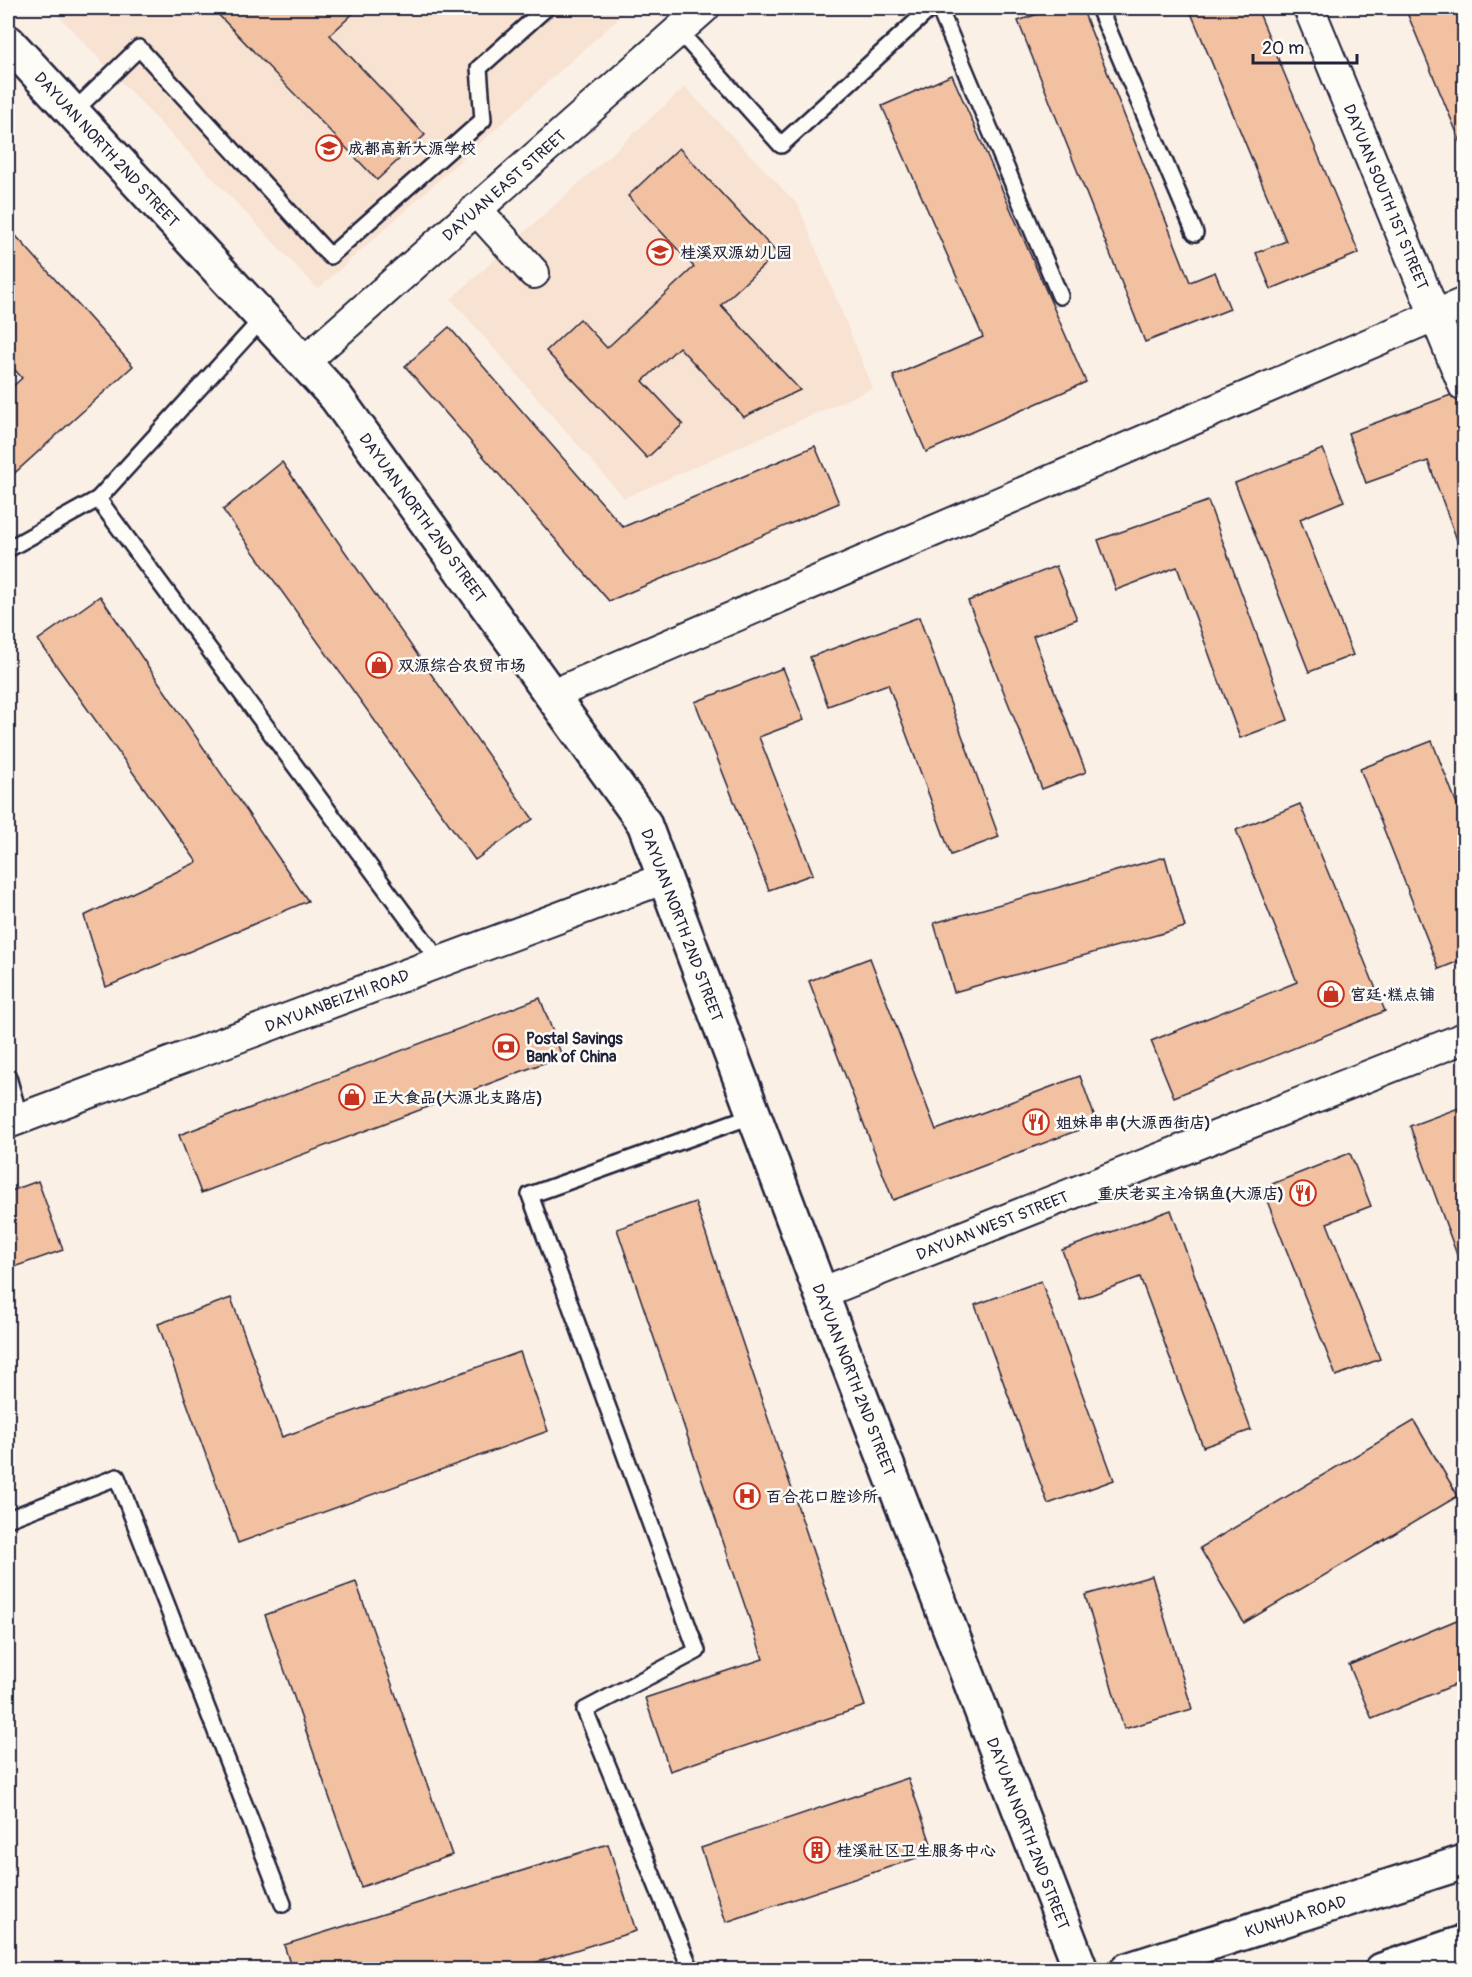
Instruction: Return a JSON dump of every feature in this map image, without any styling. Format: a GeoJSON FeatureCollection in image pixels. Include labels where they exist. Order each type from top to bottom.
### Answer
{"type":"FeatureCollection","features":[{"type":"Feature","properties":{"kind":"street","name":"DAYUAN SOUTH 1ST STREET"},"geometry":{"type":"LineString","coordinates":[[1309,8],[1464,386]]}},
{"type":"Feature","properties":{"kind":"street","name":"DAYUAN EAST STREET"},"geometry":{"type":"LineString","coordinates":[[304,362],[694,14]]}},
{"type":"Feature","properties":{"kind":"street","name":"DAYUAN NORTH 2ND STREET"},"geometry":{"type":"LineString","coordinates":[[8,42],[336,397],[644,823],[821,1293],[1081,1970]]}},
{"type":"Feature","properties":{"kind":"street"},"geometry":{"type":"LineString","coordinates":[[476,209],[534,273]]}},
{"type":"Feature","properties":{"kind":"street"},"geometry":{"type":"LineString","coordinates":[[552,695],[1464,303]]}},
{"type":"Feature","properties":{"kind":"street","name":"DAYUANBEIZHI ROAD"},"geometry":{"type":"LineString","coordinates":[[14,1121],[665,878]]}},
{"type":"Feature","properties":{"kind":"street","name":"DAYUAN WEST STREET"},"geometry":{"type":"LineString","coordinates":[[821,1293],[1464,1038]]}},
{"type":"Feature","properties":{"kind":"street","name":"KUNHUA ROAD"},"geometry":{"type":"LineString","coordinates":[[1127,1970],[1464,1862]]}},
{"type":"Feature","properties":{"kind":"street"},"geometry":{"type":"LineString","coordinates":[[1382,1970],[1464,1942]]}},
{"type":"Feature","properties":{"kind":"lane"},"geometry":{"type":"LineString","coordinates":[[73,112],[139,48],[330,256],[483,120],[479,68],[546,8]]}},
{"type":"Feature","properties":{"kind":"lane"},"geometry":{"type":"LineString","coordinates":[[694,14],[781,145],[931,8]]}},
{"type":"Feature","properties":{"kind":"lane"},"geometry":{"type":"LineString","coordinates":[[939,8],[1060,296]]}},
{"type":"Feature","properties":{"kind":"lane"},"geometry":{"type":"LineString","coordinates":[[1099,8],[1195,233]]}},
{"type":"Feature","properties":{"kind":"lane"},"geometry":{"type":"LineString","coordinates":[[8,549],[98,499],[263,318]]}},
{"type":"Feature","properties":{"kind":"lane"},"geometry":{"type":"LineString","coordinates":[[98,499],[440,962]]}},
{"type":"Feature","properties":{"kind":"lane"},"geometry":{"type":"LineString","coordinates":[[8,1077],[14,1121]]}},
{"type":"Feature","properties":{"kind":"lane"},"geometry":{"type":"LineString","coordinates":[[691,1970],[585,1710],[697,1651],[530,1194],[754,1115]]}},
{"type":"Feature","properties":{"kind":"lane"},"geometry":{"type":"LineString","coordinates":[[8,1519],[117,1477],[283,1904]]}},
{"type":"Feature","properties":{"kind":"shaded area","name":"成都高新大源学校"},"geometry":{"type":"Polygon","coordinates":[[[51,8],[630,8],[318,289],[51,8]]]}},
{"type":"Feature","properties":{"kind":"shaded area","name":"桂溪双源幼儿园"},"geometry":{"type":"Polygon","coordinates":[[[685,87],[798,205],[873,388],[624,498],[451,299],[685,87]]]}},
{"type":"Feature","properties":{"kind":"building"},"geometry":{"type":"Polygon","coordinates":[[[212,8],[359,8],[330,35],[425,135],[377,180],[212,8]]]}},
{"type":"Feature","properties":{"kind":"building"},"geometry":{"type":"Polygon","coordinates":[[[1054,8],[1082,8],[1190,282],[1215,272],[1230,309],[1145,342],[1018,21],[1054,8]]]}},
{"type":"Feature","properties":{"kind":"building"},"geometry":{"type":"Polygon","coordinates":[[[1189,8],[1257,8],[1359,253],[1271,289],[1256,253],[1286,241],[1189,8]]]}},
{"type":"Feature","properties":{"kind":"building"},"geometry":{"type":"Polygon","coordinates":[[[1405,8],[1464,8],[1464,150],[1405,8]]]}},
{"type":"Feature","properties":{"kind":"building"},"geometry":{"type":"Polygon","coordinates":[[[952,75],[1086,382],[926,452],[893,376],[983,337],[882,106],[952,75]]]}},
{"type":"Feature","properties":{"kind":"building"},"geometry":{"type":"Polygon","coordinates":[[[679,148],[777,253],[721,305],[800,390],[744,417],[679,347],[643,381],[683,424],[647,458],[546,351],[580,319],[607,348],[694,267],[628,196],[679,148]]]}},
{"type":"Feature","properties":{"kind":"building"},"geometry":{"type":"Polygon","coordinates":[[[8,227],[133,366],[8,479],[8,391],[22,378],[8,362],[8,227]]]}},
{"type":"Feature","properties":{"kind":"building"},"geometry":{"type":"Polygon","coordinates":[[[449,327],[623,527],[815,446],[839,503],[609,601],[405,366],[449,327]]]}},
{"type":"Feature","properties":{"kind":"building"},"geometry":{"type":"Polygon","coordinates":[[[1459,392],[1464,408],[1464,559],[1428,461],[1366,483],[1348,433],[1459,392]]]}},
{"type":"Feature","properties":{"kind":"building"},"geometry":{"type":"Polygon","coordinates":[[[1323,449],[1344,501],[1300,519],[1353,655],[1309,672],[1235,483],[1323,449]]]}},
{"type":"Feature","properties":{"kind":"building","name":"双源综合农贸市场"},"geometry":{"type":"Polygon","coordinates":[[[282,462],[533,819],[475,860],[223,510],[282,462]]]}},
{"type":"Feature","properties":{"kind":"building"},"geometry":{"type":"Polygon","coordinates":[[[1208,501],[1288,720],[1240,738],[1177,567],[1116,590],[1098,540],[1208,501]]]}},
{"type":"Feature","properties":{"kind":"building"},"geometry":{"type":"Polygon","coordinates":[[[1056,566],[1077,619],[1033,636],[1086,772],[1042,789],[968,601],[1056,566]]]}},
{"type":"Feature","properties":{"kind":"building"},"geometry":{"type":"Polygon","coordinates":[[[100,596],[308,901],[106,987],[84,916],[197,862],[38,640],[100,596]]]}},
{"type":"Feature","properties":{"kind":"building"},"geometry":{"type":"Polygon","coordinates":[[[919,617],[999,837],[951,855],[888,684],[828,706],[810,657],[919,617]]]}},
{"type":"Feature","properties":{"kind":"building"},"geometry":{"type":"Polygon","coordinates":[[[783,668],[804,720],[759,737],[813,874],[769,890],[695,702],[783,668]]]}},
{"type":"Feature","properties":{"kind":"building"},"geometry":{"type":"Polygon","coordinates":[[[1432,741],[1464,822],[1464,959],[1439,969],[1360,769],[1432,741]]]}},
{"type":"Feature","properties":{"kind":"building"},"geometry":{"type":"Polygon","coordinates":[[[1300,804],[1385,1011],[1174,1097],[1151,1041],[1297,982],[1236,830],[1300,804]]]}},
{"type":"Feature","properties":{"kind":"building"},"geometry":{"type":"Polygon","coordinates":[[[1165,857],[1185,927],[954,992],[934,923],[1165,857]]]}},
{"type":"Feature","properties":{"kind":"building"},"geometry":{"type":"Polygon","coordinates":[[[870,958],[936,1130],[1080,1076],[1097,1123],[893,1200],[809,981],[870,958]]]}},
{"type":"Feature","properties":{"kind":"building"},"geometry":{"type":"Polygon","coordinates":[[[540,998],[562,1056],[201,1193],[179,1135],[540,998]]]}},
{"type":"Feature","properties":{"kind":"building"},"geometry":{"type":"Polygon","coordinates":[[[1464,1106],[1464,1274],[1410,1126],[1464,1106]]]}},
{"type":"Feature","properties":{"kind":"building"},"geometry":{"type":"Polygon","coordinates":[[[1350,1153],[1371,1206],[1327,1223],[1380,1359],[1336,1376],[1262,1188],[1350,1153]]]}},
{"type":"Feature","properties":{"kind":"building"},"geometry":{"type":"Polygon","coordinates":[[[38,1181],[63,1250],[8,1269],[8,1192],[38,1181]]]}},
{"type":"Feature","properties":{"kind":"building"},"geometry":{"type":"Polygon","coordinates":[[[695,1202],[865,1706],[670,1771],[645,1698],[763,1659],[617,1229],[695,1202]]]}},
{"type":"Feature","properties":{"kind":"building"},"geometry":{"type":"Polygon","coordinates":[[[1171,1210],[1251,1430],[1203,1447],[1140,1277],[1080,1299],[1062,1250],[1171,1210]]]}},
{"type":"Feature","properties":{"kind":"building"},"geometry":{"type":"Polygon","coordinates":[[[1041,1281],[1114,1480],[1048,1504],[975,1305],[1041,1281]]]}},
{"type":"Feature","properties":{"kind":"building"},"geometry":{"type":"Polygon","coordinates":[[[231,1298],[282,1437],[520,1352],[548,1431],[238,1543],[158,1324],[231,1298]]]}},
{"type":"Feature","properties":{"kind":"building"},"geometry":{"type":"Polygon","coordinates":[[[1414,1421],[1458,1496],[1244,1623],[1200,1548],[1414,1421]]]}},
{"type":"Feature","properties":{"kind":"building"},"geometry":{"type":"Polygon","coordinates":[[[1152,1576],[1192,1709],[1124,1729],[1085,1595],[1152,1576]]]}},
{"type":"Feature","properties":{"kind":"building"},"geometry":{"type":"Polygon","coordinates":[[[356,1582],[452,1855],[361,1887],[265,1615],[356,1582]]]}},
{"type":"Feature","properties":{"kind":"building"},"geometry":{"type":"Polygon","coordinates":[[[1464,1617],[1464,1681],[1372,1719],[1349,1665],[1464,1617]]]}},
{"type":"Feature","properties":{"kind":"building","name":"桂溪社区卫生服务中心"},"geometry":{"type":"Polygon","coordinates":[[[908,1778],[934,1852],[726,1922],[701,1848],[908,1778]]]}},
{"type":"Feature","properties":{"kind":"building"},"geometry":{"type":"Polygon","coordinates":[[[608,1844],[636,1931],[512,1970],[292,1970],[284,1945],[608,1844]]]}},
{"type":"Feature","properties":{"kind":"place","name":"成都高新大源学校"},"geometry":{"type":"Point","coordinates":[329,148]}},
{"type":"Feature","properties":{"kind":"place","name":"桂溪双源幼儿园"},"geometry":{"type":"Point","coordinates":[660,252]}},
{"type":"Feature","properties":{"kind":"place","name":"双源综合农贸市场"},"geometry":{"type":"Point","coordinates":[379,665]}},
{"type":"Feature","properties":{"kind":"place","name":"宫廷·糕点铺"},"geometry":{"type":"Point","coordinates":[1331,994]}},
{"type":"Feature","properties":{"kind":"place","name":"Postal Savings Bank of China"},"geometry":{"type":"Point","coordinates":[506,1047]}},
{"type":"Feature","properties":{"kind":"place","name":"正大食品(大源北支路店)"},"geometry":{"type":"Point","coordinates":[352,1097]}},
{"type":"Feature","properties":{"kind":"place","name":"姐妹串串(大源西街店)"},"geometry":{"type":"Point","coordinates":[1036,1122]}},
{"type":"Feature","properties":{"kind":"place","name":"重庆老买主冷锅鱼(大源店)"},"geometry":{"type":"Point","coordinates":[1303,1193]}},
{"type":"Feature","properties":{"kind":"place","name":"百合花口腔诊所"},"geometry":{"type":"Point","coordinates":[747,1496]}},
{"type":"Feature","properties":{"kind":"place","name":"桂溪社区卫生服务中心"},"geometry":{"type":"Point","coordinates":[817,1850]}}]}
